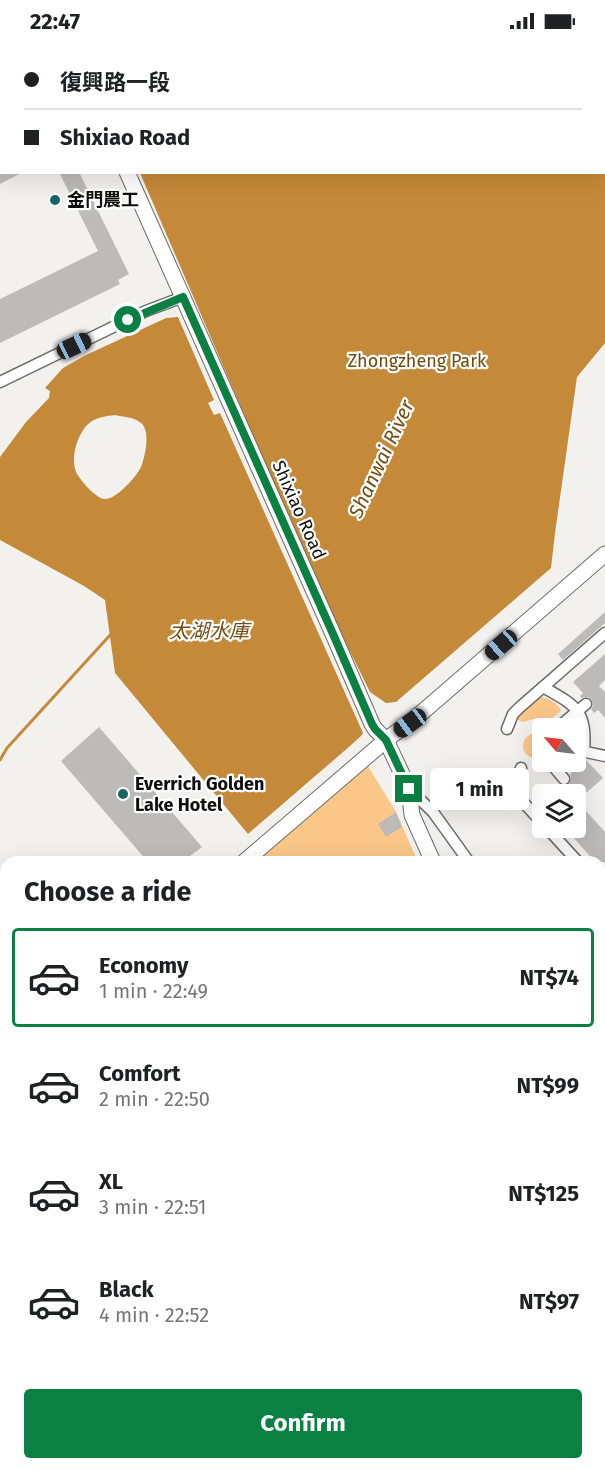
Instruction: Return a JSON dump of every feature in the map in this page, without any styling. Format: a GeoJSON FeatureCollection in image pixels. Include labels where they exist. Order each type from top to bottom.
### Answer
{"type":"FeatureCollection","features":[{"type":"Feature","properties":{"kind":"street","name":"Shixiao Road"},"geometry":{"type":"LineString","coordinates":[[128,174],[355,687],[372,724],[386,740],[409,789],[412,815],[430,856]]}},
{"type":"Feature","properties":{"kind":"street"},"geometry":{"type":"LineString","coordinates":[[0,382],[146,311],[183,297]]}},
{"type":"Feature","properties":{"kind":"street"},"geometry":{"type":"LineString","coordinates":[[251,856],[605,554]]}},
{"type":"Feature","properties":{"kind":"street"},"geometry":{"type":"LineString","coordinates":[[507,729],[513,714],[605,633]]}},
{"type":"Feature","properties":{"kind":"street"},"geometry":{"type":"LineString","coordinates":[[543,687],[582,708]]}},
{"type":"Feature","properties":{"kind":"street"},"geometry":{"type":"LineString","coordinates":[[570,718],[582,708]]}},
{"type":"Feature","properties":{"kind":"street"},"geometry":{"type":"LineString","coordinates":[[582,708],[583,718]]}},
{"type":"Feature","properties":{"kind":"street"},"geometry":{"type":"LineString","coordinates":[[586,752],[605,756]]}},
{"type":"Feature","properties":{"kind":"street"},"geometry":{"type":"LineString","coordinates":[[522,768],[514,792],[532,812]]}},
{"type":"Feature","properties":{"kind":"street"},"geometry":{"type":"LineString","coordinates":[[558,772],[564,779]]}},
{"type":"Feature","properties":{"kind":"street"},"geometry":{"type":"LineString","coordinates":[[409,789],[433,812],[465,856]]}},
{"type":"Feature","properties":{"kind":"street"},"geometry":{"type":"LineString","coordinates":[[556,838],[573,856]]}},
{"type":"Feature","properties":{"kind":"shaded area"},"geometry":{"type":"Polygon","coordinates":[[[539,697],[552,701],[561,711],[552,718],[532,718],[523,722],[517,719],[517,715],[539,697]]]}},
{"type":"Feature","properties":{"kind":"shaded area"},"geometry":{"type":"Polygon","coordinates":[[[532,734],[532,757],[523,749],[525,739],[532,734]]]}},
{"type":"Feature","properties":{"kind":"shaded area"},"geometry":{"type":"Polygon","coordinates":[[[368,766],[396,812],[415,856],[261,856],[368,766]]]}},
{"type":"Feature","properties":{"kind":"water","name":"Zhongzheng Park"},"geometry":{"type":"Polygon","coordinates":[[[140,174],[605,174],[605,343],[577,377],[551,568],[396,702],[386,703],[370,692],[321,593],[140,174]]]}},
{"type":"Feature","properties":{"kind":"water","name":"太湖水庫"},"geometry":{"type":"Polygon","coordinates":[[[178,317],[214,400],[208,403],[214,415],[220,413],[363,733],[248,834],[115,673],[105,600],[0,540],[0,457],[26,422],[49,398],[50,391],[45,388],[63,368],[166,318],[178,317]],[[115,415],[92,421],[83,431],[76,445],[74,461],[77,474],[93,493],[104,499],[114,496],[130,482],[141,467],[145,451],[146,432],[141,423],[115,415]]]}},
{"type":"Feature","properties":{"kind":"building"},"geometry":{"type":"Polygon","coordinates":[[[0,174],[19,174],[0,184],[0,174]]]}},
{"type":"Feature","properties":{"kind":"building"},"geometry":{"type":"Polygon","coordinates":[[[60,174],[80,174],[129,274],[118,280],[120,284],[0,343],[0,299],[98,251],[60,174]]]}},
{"type":"Feature","properties":{"kind":"building"},"geometry":{"type":"Polygon","coordinates":[[[605,612],[605,623],[563,660],[558,654],[605,612]]]}},
{"type":"Feature","properties":{"kind":"building"},"geometry":{"type":"Polygon","coordinates":[[[605,654],[605,680],[599,686],[605,692],[605,718],[598,710],[594,713],[591,709],[592,700],[588,697],[581,698],[583,693],[573,682],[605,654]]]}},
{"type":"Feature","properties":{"kind":"building","name":"Everrich Golden Lake Hotel"},"geometry":{"type":"Polygon","coordinates":[[[99,727],[202,847],[190,856],[143,856],[61,761],[99,727]]]}},
{"type":"Feature","properties":{"kind":"building"},"geometry":{"type":"Polygon","coordinates":[[[586,760],[603,778],[586,793],[586,784],[569,784],[570,774],[572,772],[586,772],[586,760]]]}},
{"type":"Feature","properties":{"kind":"building"},"geometry":{"type":"Polygon","coordinates":[[[586,811],[605,832],[605,856],[590,856],[574,838],[586,838],[586,811]]]}},
{"type":"Feature","properties":{"kind":"building"},"geometry":{"type":"Polygon","coordinates":[[[396,812],[402,827],[386,837],[378,824],[396,812]]]}},
{"type":"Feature","properties":{"kind":"waterway","name":"Shanwai River"},"geometry":{"type":"LineString","coordinates":[[0,760],[7,748],[112,633]]}},
{"type":"Feature","properties":{"kind":"place","name":"金門農工"},"geometry":{"type":"Point","coordinates":[55,200]}},
{"type":"Feature","properties":{"kind":"place","name":"Everrich Golden Lake Hotel"},"geometry":{"type":"Point","coordinates":[123,794]}},
{"type":"Feature","properties":{"kind":"route"},"geometry":{"type":"LineString","coordinates":[[128,320],[183,297],[355,687],[372,724],[386,740],[409,789]]}}]}
